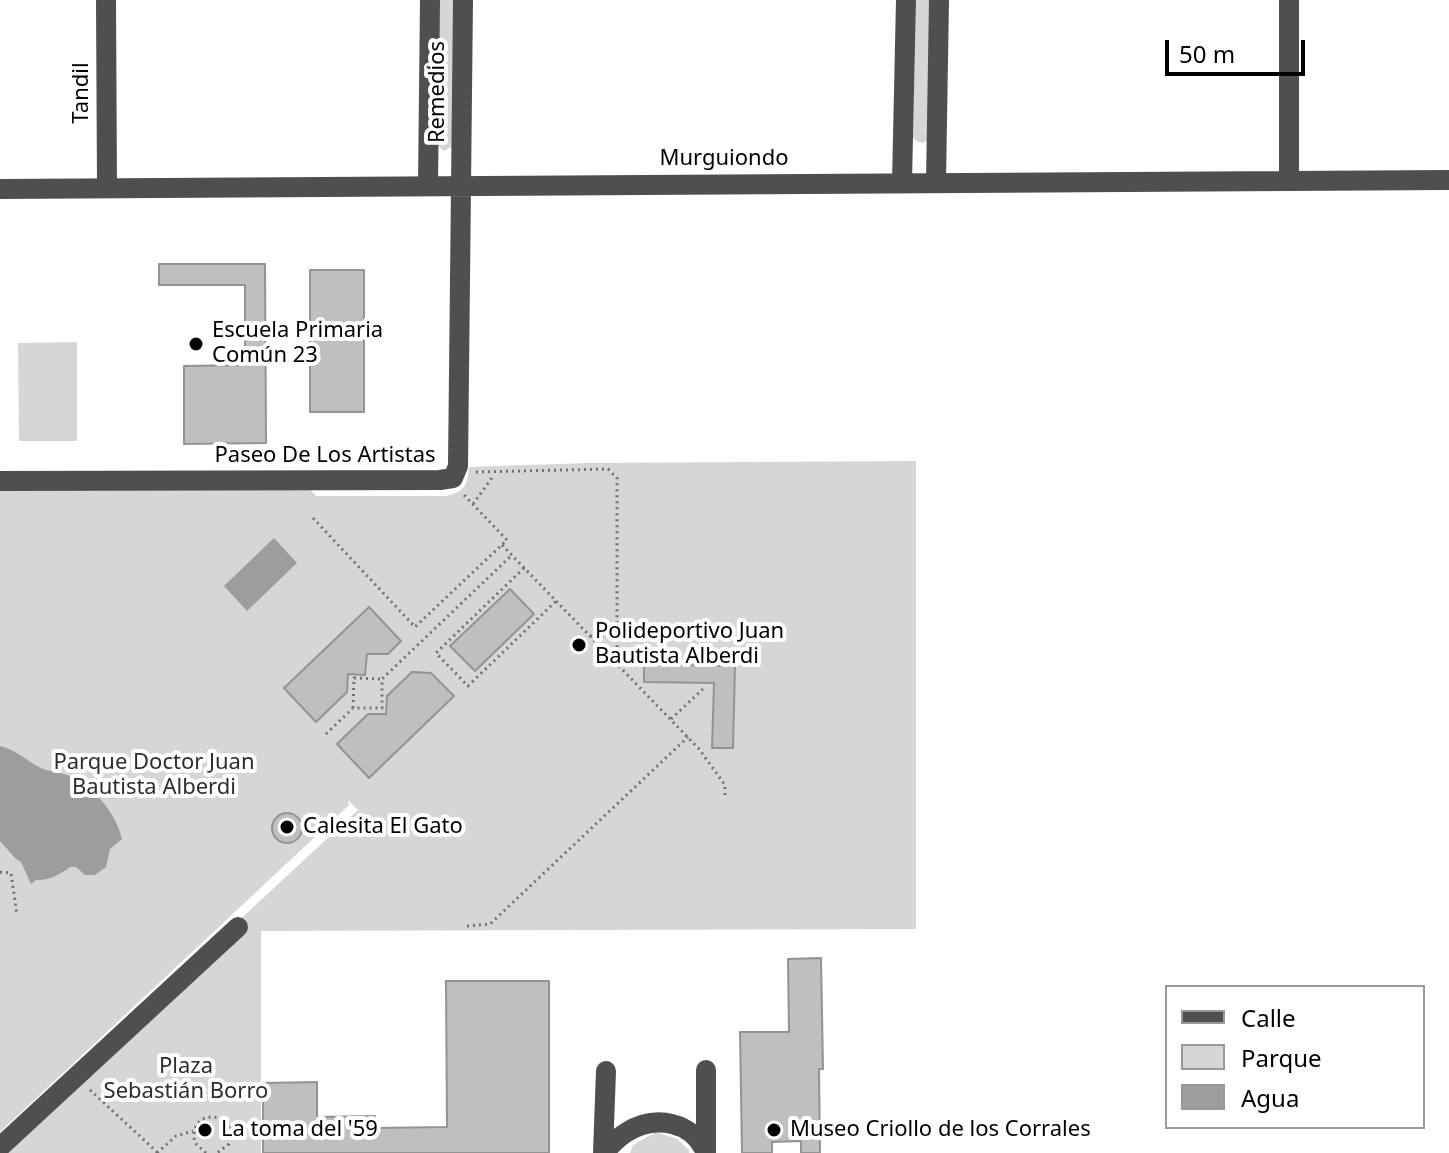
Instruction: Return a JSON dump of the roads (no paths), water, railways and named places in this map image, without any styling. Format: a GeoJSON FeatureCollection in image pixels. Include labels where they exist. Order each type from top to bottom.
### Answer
{"type":"FeatureCollection","features":[{"type":"Feature","properties":{"kind":"street","name":"Tandil"},"geometry":{"type":"LineString","coordinates":[[106,0],[107,186]]}},
{"type":"Feature","properties":{"kind":"street","name":"Remedios"},"geometry":{"type":"LineString","coordinates":[[428,185],[430,0]]}},
{"type":"Feature","properties":{"kind":"street","name":"Remedios"},"geometry":{"type":"LineString","coordinates":[[462,185],[463,0]]}},
{"type":"Feature","properties":{"kind":"street"},"geometry":{"type":"LineString","coordinates":[[902,182],[906,0]]}},
{"type":"Feature","properties":{"kind":"street"},"geometry":{"type":"LineString","coordinates":[[936,182],[939,0]]}},
{"type":"Feature","properties":{"kind":"street"},"geometry":{"type":"LineString","coordinates":[[1289,0],[1289,180]]}},
{"type":"Feature","properties":{"kind":"street","name":"Murguiondo"},"geometry":{"type":"LineString","coordinates":[[0,189],[1449,180]]}},
{"type":"Feature","properties":{"kind":"street","name":"Paseo De Los Artistas"},"geometry":{"type":"LineString","coordinates":[[0,481],[453,476],[462,185]]}},
{"type":"Feature","properties":{"kind":"street"},"geometry":{"type":"LineString","coordinates":[[0,1147],[238,927]]}},
{"type":"Feature","properties":{"kind":"street"},"geometry":{"type":"LineString","coordinates":[[706,1070],[706,1153]]}},
{"type":"Feature","properties":{"kind":"street"},"geometry":{"type":"LineString","coordinates":[[604,1153],[606,1071]]}},
{"type":"Feature","properties":{"kind":"street"},"geometry":{"type":"LineString","coordinates":[[604,1153],[624,1133],[636,1127],[673,1124],[690,1129],[701,1139],[706,1153]]}},
{"type":"Feature","properties":{"kind":"water"},"geometry":{"type":"Polygon","coordinates":[[[274,538],[297,563],[247,611],[224,586],[274,538]]]}},
{"type":"Feature","properties":{"kind":"water"},"geometry":{"type":"Polygon","coordinates":[[[0,746],[39,767],[79,781],[103,802],[115,820],[122,839],[110,849],[106,867],[95,875],[85,875],[76,867],[70,867],[31,884],[21,862],[0,841],[0,746]]]}},
{"type":"Feature","properties":{"kind":"place","name":"Escuela Primaria Común 23"},"geometry":{"type":"Point","coordinates":[196,344]}},
{"type":"Feature","properties":{"kind":"place","name":"Polideportivo Juan Bautista Alberdi"},"geometry":{"type":"Point","coordinates":[579,645]}},
{"type":"Feature","properties":{"kind":"place","name":"Calesita El Gato"},"geometry":{"type":"Point","coordinates":[287,827]}},
{"type":"Feature","properties":{"kind":"place","name":"La toma del '59"},"geometry":{"type":"Point","coordinates":[205,1130]}},
{"type":"Feature","properties":{"kind":"place","name":"Museo Criollo de los Corrales"},"geometry":{"type":"Point","coordinates":[774,1130]}},
{"type":"Feature","properties":{"kind":"park label","name":"Parque Doctor Juan Bautista Alberdi"},"geometry":{"type":"Point","coordinates":[154,776]}},
{"type":"Feature","properties":{"kind":"park label","name":"Plaza Sebastián Borro"},"geometry":{"type":"Point","coordinates":[186,1080]}}]}
